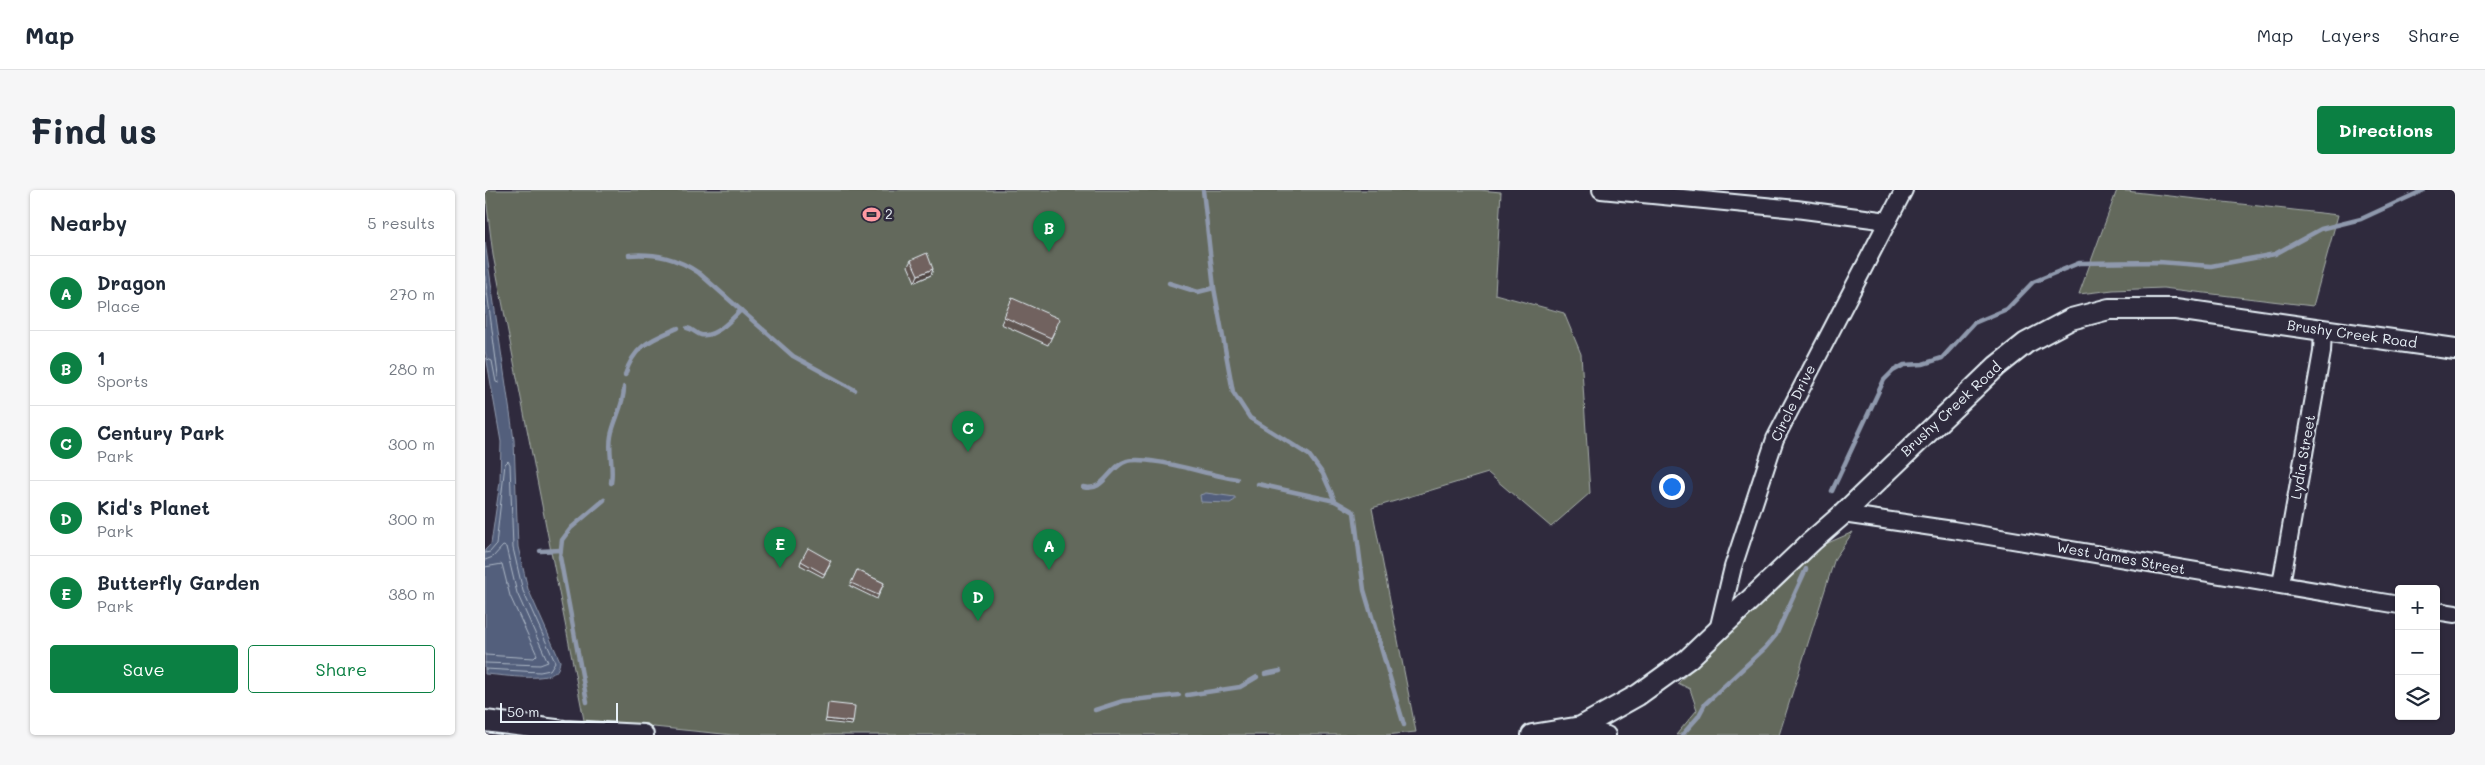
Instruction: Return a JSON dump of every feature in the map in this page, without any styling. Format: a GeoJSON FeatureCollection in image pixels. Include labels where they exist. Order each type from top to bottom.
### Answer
{"type":"FeatureCollection","features":[{"type":"Feature","properties":{"kind":"street"},"geometry":{"type":"LineString","coordinates":[[1601,190],[1796,209],[1888,221]]}},
{"type":"Feature","properties":{"kind":"street","name":"Circle Drive"},"geometry":{"type":"LineString","coordinates":[[1719,630],[1733,567],[1775,439],[1904,190]]}},
{"type":"Feature","properties":{"kind":"street","name":"Brushy Creek Road"},"geometry":{"type":"LineString","coordinates":[[1532,735],[1581,727],[1655,684],[1687,659],[1719,630],[1997,366],[2027,342],[2071,319],[2109,309],[2176,309],[2455,349]]}},
{"type":"Feature","properties":{"kind":"street","name":"Lydia Street"},"geometry":{"type":"LineString","coordinates":[[2281,584],[2322,352],[2323,330]]}},
{"type":"Feature","properties":{"kind":"street","name":"West James Street"},"geometry":{"type":"LineString","coordinates":[[1843,514],[1953,530],[2395,604]]}},
{"type":"Feature","properties":{"kind":"street"},"geometry":{"type":"LineString","coordinates":[[2440,612],[2455,614]]}},
{"type":"Feature","properties":{"kind":"street"},"geometry":{"type":"LineString","coordinates":[[485,721],[563,733],[643,735]]}},
{"type":"Feature","properties":{"kind":"street"},"geometry":{"type":"LineString","coordinates":[[1581,727],[1607,735]]}},
{"type":"Feature","properties":{"kind":"green space"},"geometry":{"type":"Polygon","coordinates":[[[485,190],[1479,190],[1501,192],[1495,294],[1564,313],[1581,354],[1590,493],[1551,527],[1488,473],[1372,508],[1416,732],[1385,735],[733,735],[584,720],[493,255],[485,190]]]}},
{"type":"Feature","properties":{"kind":"green space"},"geometry":{"type":"Polygon","coordinates":[[[2117,190],[2338,215],[2313,306],[2163,288],[2113,290],[2079,294],[2117,190]]]}},
{"type":"Feature","properties":{"kind":"green space"},"geometry":{"type":"Polygon","coordinates":[[[1853,532],[1835,558],[1779,735],[1676,735],[1697,710],[1690,689],[1678,683],[1821,546],[1853,532]]]}},
{"type":"Feature","properties":{"kind":"water"},"geometry":{"type":"Polygon","coordinates":[[[485,242],[514,440],[518,547],[528,589],[560,661],[556,672],[546,676],[519,677],[485,674],[485,550],[491,544],[500,482],[501,442],[485,350],[485,242]]]}},
{"type":"Feature","properties":{"kind":"water"},"geometry":{"type":"Polygon","coordinates":[[[1206,493],[1235,497],[1235,500],[1230,503],[1201,502],[1200,495],[1206,493]]]}},
{"type":"Feature","properties":{"kind":"building"},"geometry":{"type":"Polygon","coordinates":[[[927,253],[933,269],[918,275],[911,260],[927,253]]]}},
{"type":"Feature","properties":{"kind":"building"},"geometry":{"type":"Polygon","coordinates":[[[1012,298],[1060,319],[1051,338],[1004,317],[1012,298]]]}},
{"type":"Feature","properties":{"kind":"building"},"geometry":{"type":"Polygon","coordinates":[[[808,548],[831,561],[824,574],[801,561],[808,548]]]}},
{"type":"Feature","properties":{"kind":"building"},"geometry":{"type":"Polygon","coordinates":[[[857,570],[884,583],[878,595],[851,583],[857,570]]]}},
{"type":"Feature","properties":{"kind":"building"},"geometry":{"type":"Polygon","coordinates":[[[828,703],[855,706],[853,722],[826,719],[828,703]]]}},
{"type":"Feature","properties":{"kind":"waterway"},"geometry":{"type":"LineString","coordinates":[[1203,190],[1214,288],[1233,392],[1250,418],[1309,455],[1323,474],[1335,501],[1354,512],[1364,590],[1404,725]]}},
{"type":"Feature","properties":{"kind":"waterway"},"geometry":{"type":"LineString","coordinates":[[1832,491],[1884,380],[1893,371],[1904,365],[1923,364],[1942,358],[1974,323],[2007,309],[2033,282],[2079,263],[2159,262],[2211,266],[2275,254],[2321,229],[2361,219],[2424,190]]}},
{"type":"Feature","properties":{"kind":"waterway"},"geometry":{"type":"LineString","coordinates":[[629,255],[657,256],[674,260],[691,268],[793,356],[855,390]]}},
{"type":"Feature","properties":{"kind":"waterway"},"geometry":{"type":"LineString","coordinates":[[1169,283],[1198,292],[1214,288]]}},
{"type":"Feature","properties":{"kind":"waterway"},"geometry":{"type":"LineString","coordinates":[[687,328],[701,335],[712,334],[723,327],[741,310]]}},
{"type":"Feature","properties":{"kind":"waterway"},"geometry":{"type":"LineString","coordinates":[[625,375],[633,357],[639,350],[652,340],[678,328]]}},
{"type":"Feature","properties":{"kind":"waterway"},"geometry":{"type":"LineString","coordinates":[[611,483],[611,436],[624,394],[624,387]]}},
{"type":"Feature","properties":{"kind":"waterway"},"geometry":{"type":"LineString","coordinates":[[1083,487],[1090,488],[1096,486],[1121,464],[1127,461],[1138,460],[1165,463],[1237,479]]}},
{"type":"Feature","properties":{"kind":"waterway"},"geometry":{"type":"LineString","coordinates":[[1258,484],[1335,501]]}},
{"type":"Feature","properties":{"kind":"waterway"},"geometry":{"type":"LineString","coordinates":[[587,702],[560,557],[562,540],[571,528],[604,500]]}},
{"type":"Feature","properties":{"kind":"waterway"},"geometry":{"type":"LineString","coordinates":[[540,551],[561,550]]}},
{"type":"Feature","properties":{"kind":"waterway"},"geometry":{"type":"LineString","coordinates":[[1682,735],[1698,717],[1705,704],[1765,648],[1776,635],[1806,569]]}},
{"type":"Feature","properties":{"kind":"waterway"},"geometry":{"type":"LineString","coordinates":[[1265,674],[1280,671]]}},
{"type":"Feature","properties":{"kind":"waterway"},"geometry":{"type":"LineString","coordinates":[[1187,695],[1240,687],[1257,677]]}},
{"type":"Feature","properties":{"kind":"waterway"},"geometry":{"type":"LineString","coordinates":[[1095,710],[1123,701],[1179,695]]}},
{"type":"Feature","properties":{"kind":"place","name":"2"},"geometry":{"type":"Point","coordinates":[871,214]}},
{"type":"Feature","properties":{"kind":"place","name":"1"},"geometry":{"type":"Point","coordinates":[1049,252]}},
{"type":"Feature","properties":{"kind":"place","name":"Century Park"},"geometry":{"type":"Point","coordinates":[968,452]}},
{"type":"Feature","properties":{"kind":"place","name":"Butterfly Garden"},"geometry":{"type":"Point","coordinates":[780,568]}},
{"type":"Feature","properties":{"kind":"place","name":"Dragon"},"geometry":{"type":"Point","coordinates":[1049,570]}},
{"type":"Feature","properties":{"kind":"place","name":"Kid's Planet"},"geometry":{"type":"Point","coordinates":[978,621]}}]}
